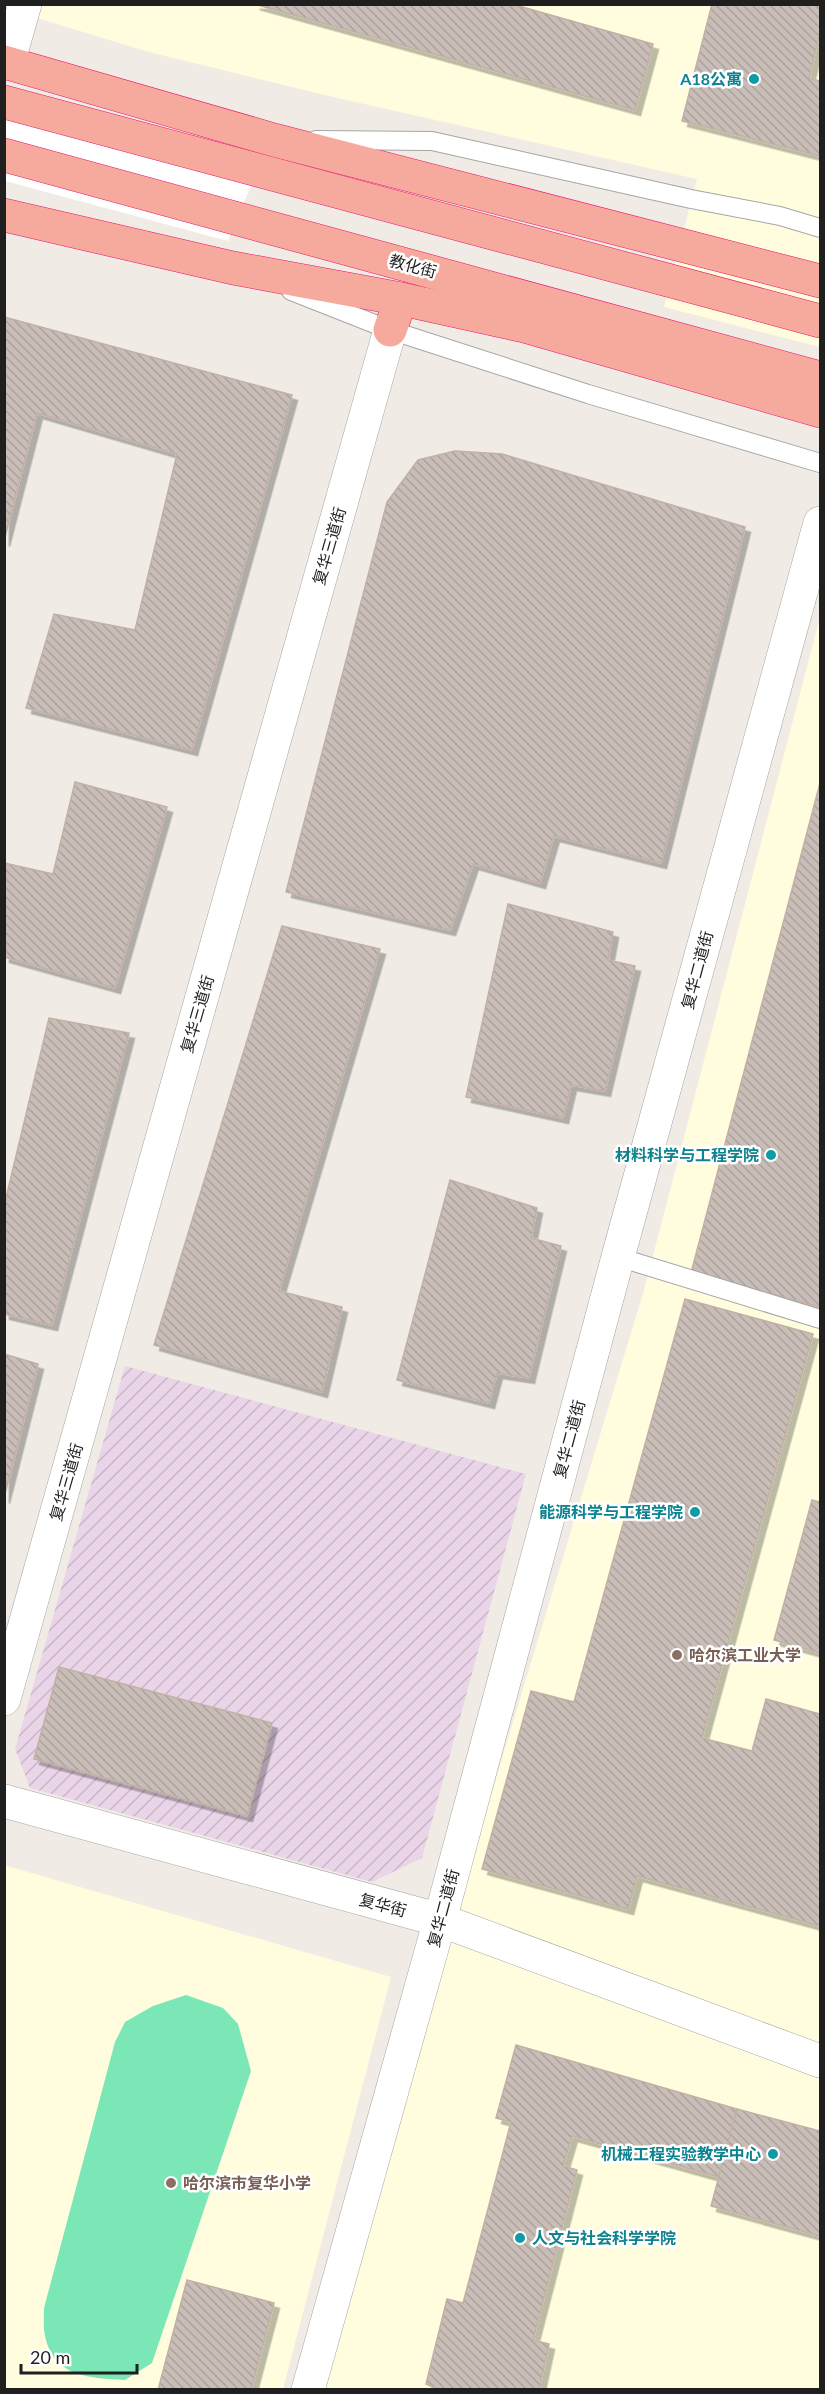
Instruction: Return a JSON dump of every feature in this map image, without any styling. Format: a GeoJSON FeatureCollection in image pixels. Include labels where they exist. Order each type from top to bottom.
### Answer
{"type":"FeatureCollection","features":[{"type":"Feature","properties":{"kind":"highway"},"geometry":{"type":"LineString","coordinates":[[6,63],[274,140],[820,281]]}},
{"type":"Feature","properties":{"kind":"highway"},"geometry":{"type":"LineString","coordinates":[[4,102],[820,321]]}},
{"type":"Feature","properties":{"kind":"highway","name":"教化街"},"geometry":{"type":"LineString","coordinates":[[4,155],[820,378]]}},
{"type":"Feature","properties":{"kind":"highway","name":"教化街"},"geometry":{"type":"LineString","coordinates":[[4,215],[233,268],[401,299],[524,326],[820,411]]}},
{"type":"Feature","properties":{"kind":"highway"},"geometry":{"type":"LineString","coordinates":[[390,330],[401,299]]}},
{"type":"Feature","properties":{"kind":"street"},"geometry":{"type":"LineString","coordinates":[[6,63],[25,4]]}},
{"type":"Feature","properties":{"kind":"street","name":"复华三道街"},"geometry":{"type":"LineString","coordinates":[[4,1698],[390,330]]}},
{"type":"Feature","properties":{"kind":"street","name":"复华二道街"},"geometry":{"type":"LineString","coordinates":[[308,2390],[440,1920],[618,1257],[820,523]]}},
{"type":"Feature","properties":{"kind":"street","name":"复华街"},"geometry":{"type":"LineString","coordinates":[[4,1801],[440,1920],[820,2061]]}},
{"type":"Feature","properties":{"kind":"lane"},"geometry":{"type":"LineString","coordinates":[[274,140],[432,141],[680,197],[780,216],[820,228]]}},
{"type":"Feature","properties":{"kind":"lane"},"geometry":{"type":"LineString","coordinates":[[233,268],[390,330],[599,397],[820,463]]}},
{"type":"Feature","properties":{"kind":"lane"},"geometry":{"type":"LineString","coordinates":[[618,1257],[820,1319]]}},
{"type":"Feature","properties":{"kind":"shaded area"},"geometry":{"type":"Polygon","coordinates":[[[4,5],[820,5],[820,347],[664,307],[697,179],[333,97],[145,51],[5,8],[4,5]]]}},
{"type":"Feature","properties":{"kind":"shaded area","name":"哈尔滨工业大学"},"geometry":{"type":"Polygon","coordinates":[[[820,617],[820,2389],[317,2390],[423,2019],[644,1290],[820,617]]]}},
{"type":"Feature","properties":{"kind":"shaded area"},"geometry":{"type":"Polygon","coordinates":[[[125,1366],[526,1474],[422,1858],[372,1882],[30,1788],[15,1749],[125,1366]]]}},
{"type":"Feature","properties":{"kind":"shaded area","name":"哈尔滨市复华小学"},"geometry":{"type":"Polygon","coordinates":[[[4,1865],[391,1977],[283,2389],[5,2389],[4,1865]]]}},
{"type":"Feature","properties":{"kind":"green space"},"geometry":{"type":"Polygon","coordinates":[[[186,1995],[223,2008],[238,2024],[251,2071],[152,2363],[125,2380],[76,2373],[65,2368],[50,2350],[44,2333],[44,2308],[115,2042],[125,2022],[153,2006],[186,1995]]]}},
{"type":"Feature","properties":{"kind":"pier"},"geometry":{"type":"Polygon","coordinates":[[[4,85],[263,157],[228,241],[5,181],[4,85]]]}},
{"type":"Feature","properties":{"kind":"building"},"geometry":{"type":"Polygon","coordinates":[[[254,4],[512,4],[653,44],[635,110],[254,4]]]}},
{"type":"Feature","properties":{"kind":"building","name":"A18公寓"},"geometry":{"type":"Polygon","coordinates":[[[712,4],[820,4],[820,32],[809,78],[820,81],[820,156],[682,121],[712,4]]]}},
{"type":"Feature","properties":{"kind":"building"},"geometry":{"type":"Polygon","coordinates":[[[4,317],[292,395],[192,750],[26,708],[54,614],[135,630],[177,454],[37,413],[4,541],[4,317]]]}},
{"type":"Feature","properties":{"kind":"building"},"geometry":{"type":"Polygon","coordinates":[[[455,451],[502,454],[745,527],[661,863],[554,836],[540,883],[473,864],[450,930],[286,892],[387,502],[418,460],[455,451]]]}},
{"type":"Feature","properties":{"kind":"building"},"geometry":{"type":"Polygon","coordinates":[[[75,782],[167,807],[115,988],[4,957],[4,863],[53,874],[75,782]]]}},
{"type":"Feature","properties":{"kind":"building","name":"材料科学与工程学院"},"geometry":{"type":"Polygon","coordinates":[[[820,783],[820,1307],[691,1273],[820,783]]]}},
{"type":"Feature","properties":{"kind":"building"},"geometry":{"type":"Polygon","coordinates":[[[508,904],[613,932],[608,960],[635,966],[605,1091],[571,1085],[563,1118],[466,1097],[508,904]]]}},
{"type":"Feature","properties":{"kind":"building"},"geometry":{"type":"Polygon","coordinates":[[[282,926],[380,949],[279,1291],[342,1307],[322,1392],[154,1345],[282,926]]]}},
{"type":"Feature","properties":{"kind":"building"},"geometry":{"type":"Polygon","coordinates":[[[49,1018],[129,1033],[52,1325],[4,1314],[4,1206],[49,1018]]]}},
{"type":"Feature","properties":{"kind":"building"},"geometry":{"type":"Polygon","coordinates":[[[450,1180],[537,1208],[531,1238],[561,1246],[529,1378],[497,1373],[489,1403],[397,1380],[450,1180]]]}},
{"type":"Feature","properties":{"kind":"building","name":"能源科学与工程学院"},"geometry":{"type":"Polygon","coordinates":[[[685,1299],[813,1334],[702,1738],[752,1751],[766,1699],[820,1714],[820,1926],[637,1876],[628,1909],[482,1869],[531,1691],[574,1702],[685,1299]]]}},
{"type":"Feature","properties":{"kind":"building"},"geometry":{"type":"Polygon","coordinates":[[[4,1354],[38,1364],[4,1498],[4,1354]]]}},
{"type":"Feature","properties":{"kind":"building"},"geometry":{"type":"Polygon","coordinates":[[[812,1500],[820,1502],[820,1653],[774,1640],[812,1500]]]}},
{"type":"Feature","properties":{"kind":"building"},"geometry":{"type":"Polygon","coordinates":[[[59,1667],[272,1723],[247,1816],[34,1759],[59,1667]]]}},
{"type":"Feature","properties":{"kind":"building","name":"人文与社会科学学院"},"geometry":{"type":"Polygon","coordinates":[[[516,2045],[737,2109],[719,2177],[572,2136],[563,2166],[577,2170],[533,2340],[549,2344],[539,2390],[440,2390],[426,2384],[447,2299],[463,2303],[511,2122],[496,2118],[516,2045]]]}},
{"type":"Feature","properties":{"kind":"building","name":"机械工程实验教学中心"},"geometry":{"type":"Polygon","coordinates":[[[737,2109],[820,2131],[820,2236],[711,2206],[737,2109]]]}},
{"type":"Feature","properties":{"kind":"building"},"geometry":{"type":"Polygon","coordinates":[[[187,2280],[274,2303],[251,2390],[158,2390],[187,2280]]]}},
{"type":"Feature","properties":{"kind":"place","name":"A18公寓"},"geometry":{"type":"Point","coordinates":[754,79]}},
{"type":"Feature","properties":{"kind":"place","name":"材料科学与工程学院"},"geometry":{"type":"Point","coordinates":[771,1155]}},
{"type":"Feature","properties":{"kind":"place","name":"能源科学与工程学院"},"geometry":{"type":"Point","coordinates":[695,1512]}},
{"type":"Feature","properties":{"kind":"place","name":"哈尔滨工业大学"},"geometry":{"type":"Point","coordinates":[677,1655]}},
{"type":"Feature","properties":{"kind":"place","name":"机械工程实验教学中心"},"geometry":{"type":"Point","coordinates":[773,2154]}},
{"type":"Feature","properties":{"kind":"place","name":"哈尔滨市复华小学"},"geometry":{"type":"Point","coordinates":[171,2183]}},
{"type":"Feature","properties":{"kind":"place","name":"人文与社会科学学院"},"geometry":{"type":"Point","coordinates":[520,2238]}}]}
